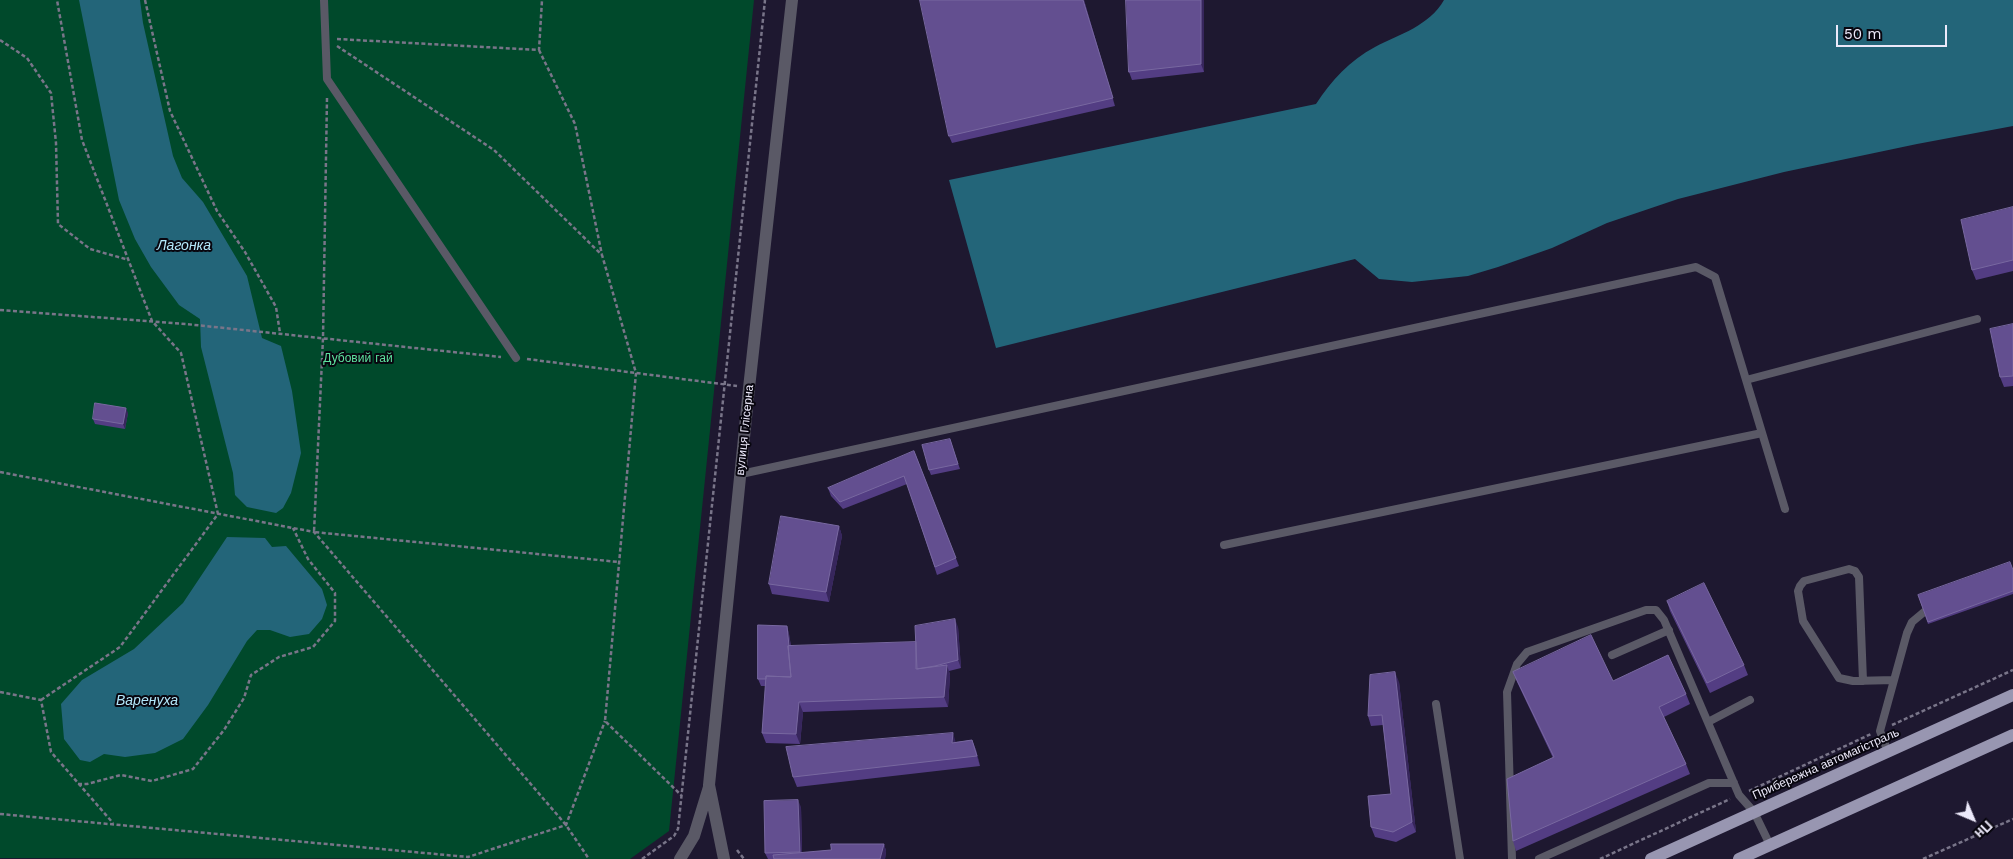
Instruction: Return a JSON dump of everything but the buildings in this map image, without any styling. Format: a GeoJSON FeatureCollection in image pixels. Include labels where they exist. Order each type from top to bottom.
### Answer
{"type":"FeatureCollection","features":[{"type":"Feature","properties":{"kind":"main road","name":"Прибережна автомагістраль"},"geometry":{"type":"LineString","coordinates":[[1651,859],[2013,695]]}},
{"type":"Feature","properties":{"kind":"main road"},"geometry":{"type":"LineString","coordinates":[[1739,859],[2013,735]]}},
{"type":"Feature","properties":{"kind":"street","name":"вулиця Глісерна"},"geometry":{"type":"LineString","coordinates":[[724,859],[709,785],[792,0]]}},
{"type":"Feature","properties":{"kind":"street"},"geometry":{"type":"LineString","coordinates":[[680,859],[694,836],[709,785]]}},
{"type":"Feature","properties":{"kind":"lane"},"geometry":{"type":"LineString","coordinates":[[324,0],[327,79],[516,358]]}},
{"type":"Feature","properties":{"kind":"lane"},"geometry":{"type":"LineString","coordinates":[[741,474],[1696,267],[1714,277],[1785,509]]}},
{"type":"Feature","properties":{"kind":"lane"},"geometry":{"type":"LineString","coordinates":[[1746,380],[1977,319]]}},
{"type":"Feature","properties":{"kind":"lane"},"geometry":{"type":"LineString","coordinates":[[1224,545],[1762,432]]}},
{"type":"Feature","properties":{"kind":"lane"},"geometry":{"type":"LineString","coordinates":[[1863,681],[1859,577],[1855,571],[1849,569],[1804,581],[1798,591],[1803,621],[1839,678],[1853,681],[1863,681],[1894,680]]}},
{"type":"Feature","properties":{"kind":"lane"},"geometry":{"type":"LineString","coordinates":[[1512,859],[1507,692],[1517,664],[1528,652],[1646,610],[1656,610],[1664,620],[1739,795],[1754,812],[1770,845]]}},
{"type":"Feature","properties":{"kind":"lane"},"geometry":{"type":"LineString","coordinates":[[1888,752],[1880,731],[1907,633],[1912,622],[1924,612]]}},
{"type":"Feature","properties":{"kind":"lane"},"geometry":{"type":"LineString","coordinates":[[1612,655],[1669,630]]}},
{"type":"Feature","properties":{"kind":"lane"},"geometry":{"type":"LineString","coordinates":[[1708,722],[1750,700]]}},
{"type":"Feature","properties":{"kind":"lane"},"geometry":{"type":"LineString","coordinates":[[1436,704],[1460,859]]}},
{"type":"Feature","properties":{"kind":"lane"},"geometry":{"type":"LineString","coordinates":[[1539,859],[1709,783],[1734,783]]}},
{"type":"Feature","properties":{"kind":"path"},"geometry":{"type":"LineString","coordinates":[[0,692],[42,700],[120,647],[218,514],[181,352],[152,321],[82,140],[57,0]]}},
{"type":"Feature","properties":{"kind":"path"},"geometry":{"type":"LineString","coordinates":[[0,310],[280,333],[276,307],[246,252],[217,211],[170,111],[145,0]]}},
{"type":"Feature","properties":{"kind":"path"},"geometry":{"type":"LineString","coordinates":[[542,0],[539,50],[575,124],[602,255],[636,373],[605,721],[566,825]]}},
{"type":"Feature","properties":{"kind":"path"},"geometry":{"type":"LineString","coordinates":[[642,859],[674,836],[678,829],[765,0]]}},
{"type":"Feature","properties":{"kind":"path"},"geometry":{"type":"LineString","coordinates":[[326,38],[539,50]]}},
{"type":"Feature","properties":{"kind":"path"},"geometry":{"type":"LineString","coordinates":[[326,38],[494,150],[602,255]]}},
{"type":"Feature","properties":{"kind":"path"},"geometry":{"type":"LineString","coordinates":[[0,40],[27,58],[51,93],[56,143],[58,224],[90,249],[129,260]]}},
{"type":"Feature","properties":{"kind":"path"},"geometry":{"type":"LineString","coordinates":[[327,79],[323,338],[314,532],[566,825],[589,859]]}},
{"type":"Feature","properties":{"kind":"path"},"geometry":{"type":"LineString","coordinates":[[0,472],[314,532],[619,562]]}},
{"type":"Feature","properties":{"kind":"path"},"geometry":{"type":"LineString","coordinates":[[78,784],[87,784],[121,774],[152,781],[193,769],[224,730],[244,698],[251,675],[279,657],[313,648],[335,621],[335,593],[308,558],[293,528]]}},
{"type":"Feature","properties":{"kind":"path"},"geometry":{"type":"LineString","coordinates":[[1600,859],[2013,670]]}},
{"type":"Feature","properties":{"kind":"path"},"geometry":{"type":"LineString","coordinates":[[42,700],[51,752],[114,824]]}},
{"type":"Feature","properties":{"kind":"path"},"geometry":{"type":"LineString","coordinates":[[605,721],[681,795]]}},
{"type":"Feature","properties":{"kind":"path"},"geometry":{"type":"LineString","coordinates":[[0,814],[468,856],[566,825]]}},
{"type":"Feature","properties":{"kind":"path"},"geometry":{"type":"LineString","coordinates":[[1923,859],[2013,819]]}},
{"type":"Feature","properties":{"kind":"path"},"geometry":{"type":"LineString","coordinates":[[732,845],[744,859]]}},
{"type":"Feature","properties":{"kind":"green space","name":"Дубовий гай"},"geometry":{"type":"Polygon","coordinates":[[[0,0],[754,0],[669,831],[630,859],[0,858],[0,0]]]}},
{"type":"Feature","properties":{"kind":"water","name":"Лагонка"},"geometry":{"type":"Polygon","coordinates":[[[79,0],[140,0],[143,23],[173,156],[182,178],[203,202],[247,276],[262,338],[281,346],[292,391],[301,453],[291,493],[283,508],[276,513],[247,507],[235,495],[233,473],[201,347],[200,319],[179,305],[151,267],[135,239],[119,200],[79,0]]]}},
{"type":"Feature","properties":{"kind":"water"},"geometry":{"type":"Polygon","coordinates":[[[1444,0],[2013,0],[2013,126],[1784,172],[1678,199],[1607,223],[1552,248],[1468,276],[1412,282],[1379,279],[1355,259],[996,348],[949,180],[1316,104],[1335,79],[1357,58],[1422,23],[1438,9],[1444,0]]]}},
{"type":"Feature","properties":{"kind":"water","name":"Варенуха"},"geometry":{"type":"Polygon","coordinates":[[[227,537],[265,538],[272,547],[286,546],[322,589],[327,605],[322,619],[309,634],[290,637],[270,630],[257,630],[247,641],[208,705],[183,739],[155,753],[125,757],[104,754],[90,762],[80,760],[64,739],[61,704],[82,680],[134,649],[183,603],[227,537]]]}}]}
